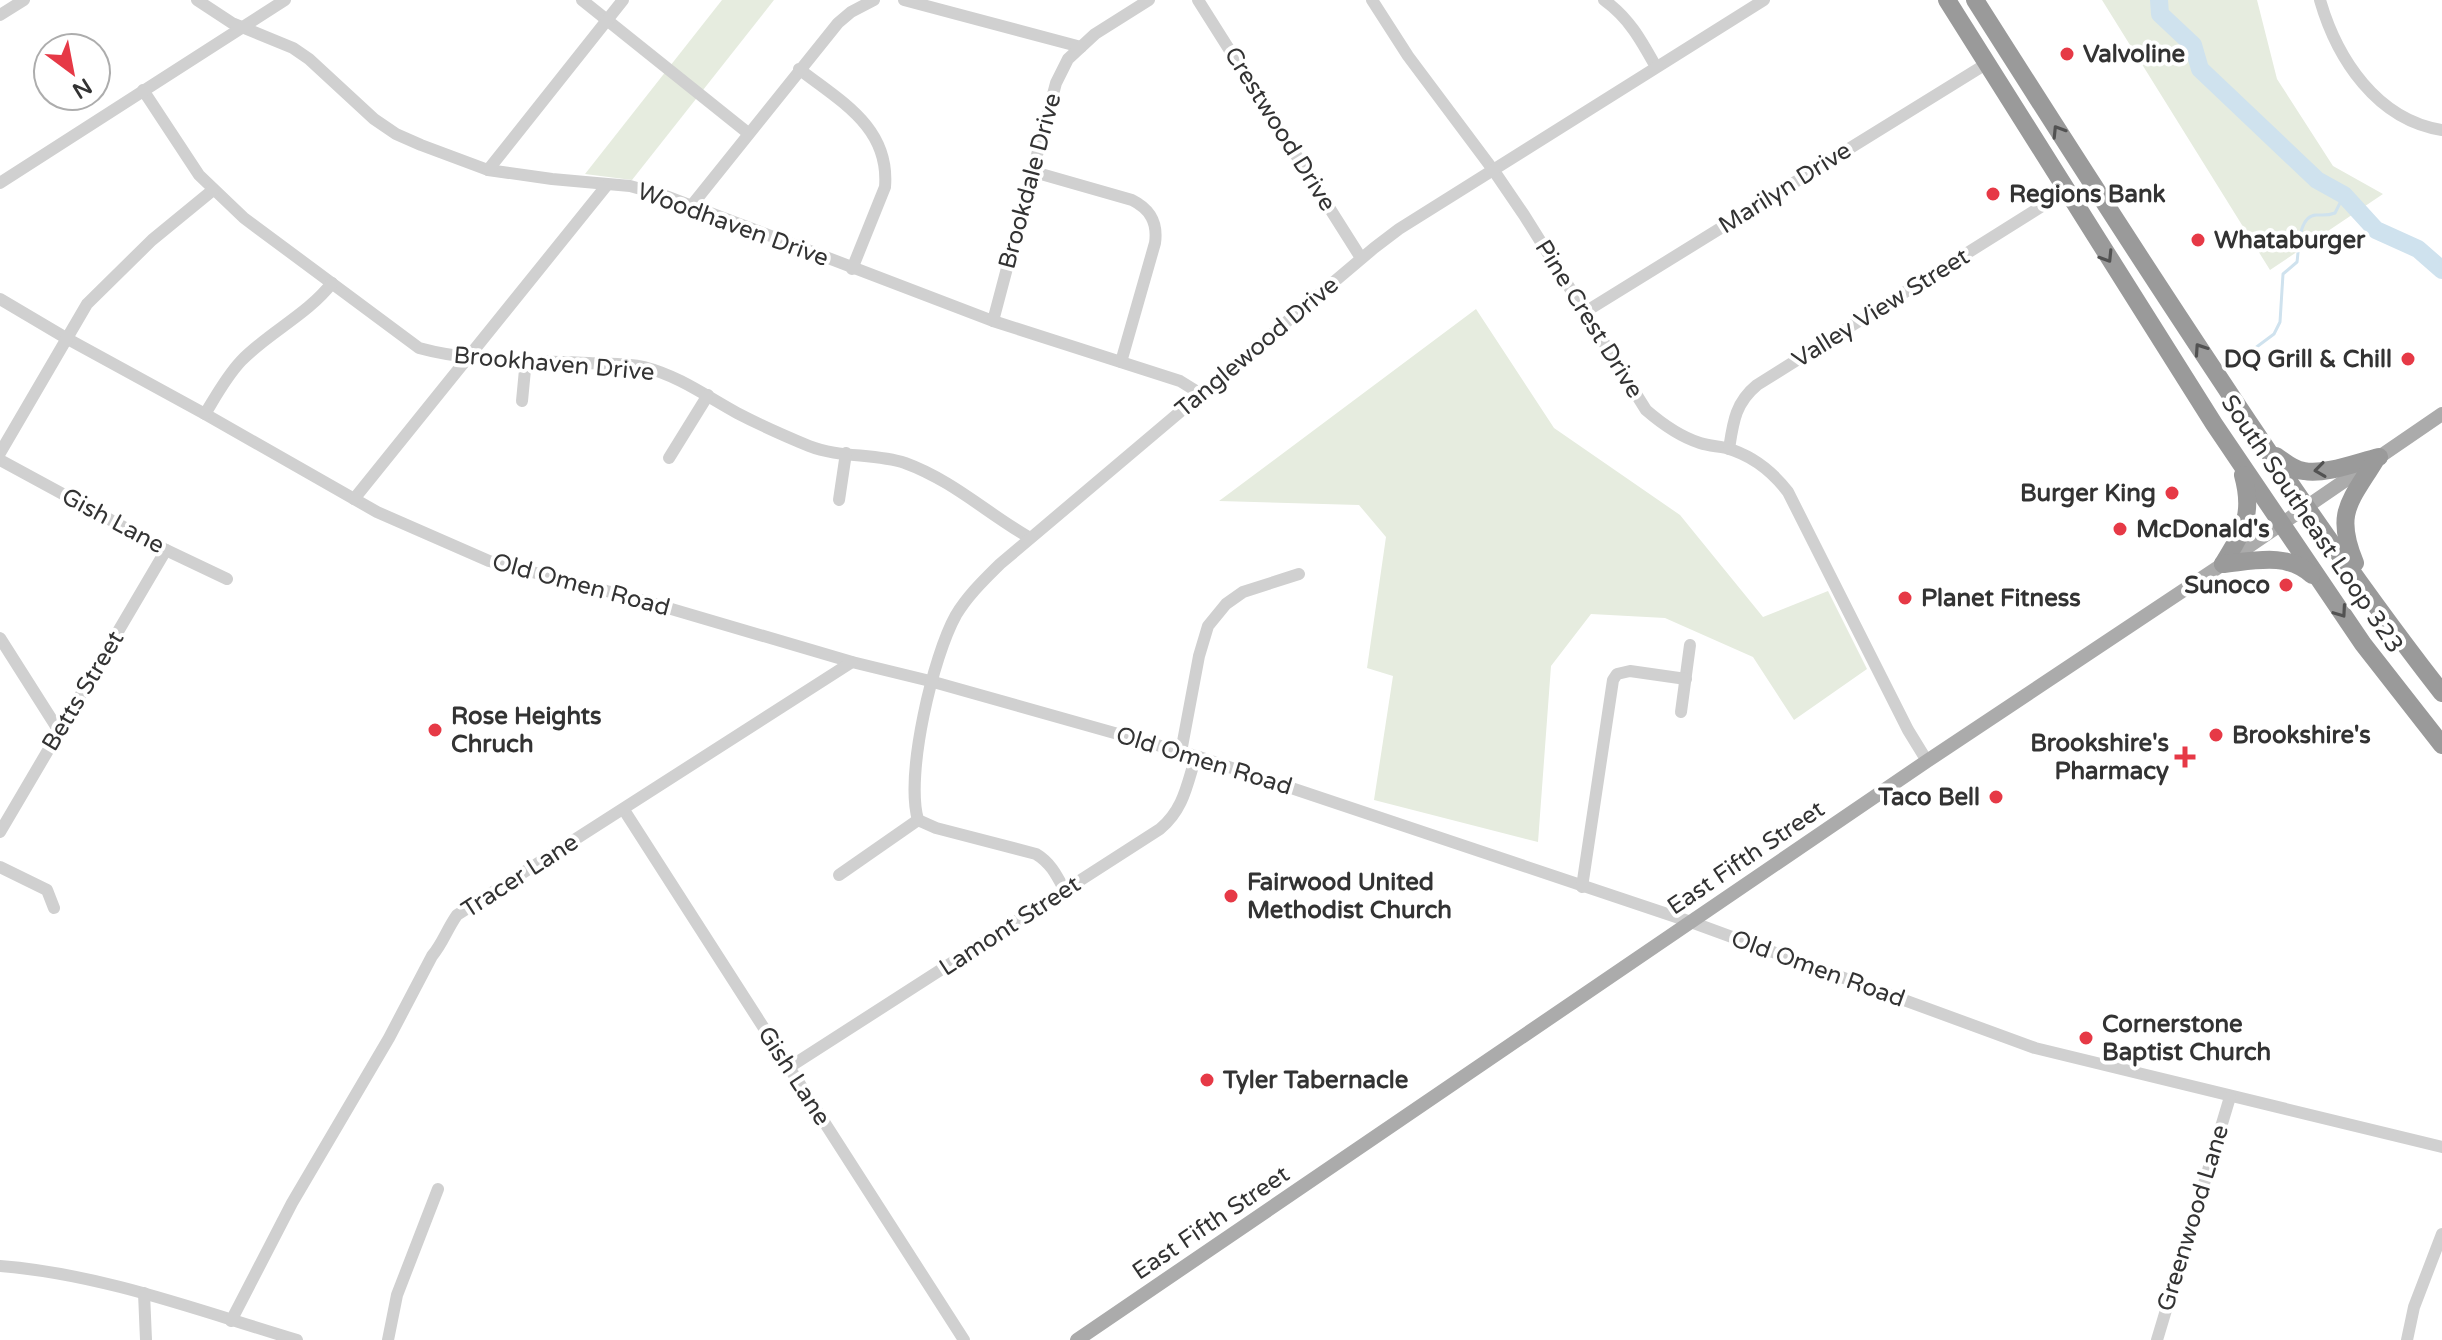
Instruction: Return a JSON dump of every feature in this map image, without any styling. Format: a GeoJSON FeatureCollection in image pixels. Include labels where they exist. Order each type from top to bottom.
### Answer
{"type":"FeatureCollection","features":[{"type":"Feature","properties":{"kind":"highway","name":"South Southeast Loop 323"},"geometry":{"type":"LineString","coordinates":[[1947,0],[2238,461],[2388,678],[2442,745]]}},
{"type":"Feature","properties":{"kind":"highway","name":"South Southeast Loop 323"},"geometry":{"type":"LineString","coordinates":[[1975,0],[2116,222],[2266,449],[2442,693]]}},
{"type":"Feature","properties":{"kind":"highway"},"geometry":{"type":"LineString","coordinates":[[2066,191],[2079,186],[2103,220],[2116,222]]}},
{"type":"Feature","properties":{"kind":"highway"},"geometry":{"type":"LineString","coordinates":[[2266,449],[2288,465],[2307,472],[2378,458]]}},
{"type":"Feature","properties":{"kind":"highway"},"geometry":{"type":"LineString","coordinates":[[2366,591],[2346,542],[2344,520],[2348,505],[2378,458]]}},
{"type":"Feature","properties":{"kind":"highway"},"geometry":{"type":"LineString","coordinates":[[2223,564],[2240,535],[2248,511],[2248,493],[2238,461]]}},
{"type":"Feature","properties":{"kind":"highway"},"geometry":{"type":"LineString","coordinates":[[2223,564],[2270,559],[2286,561],[2301,567],[2323,586]]}},
{"type":"Feature","properties":{"kind":"main road","name":"East Fifth Street"},"geometry":{"type":"LineString","coordinates":[[1077,1340],[2442,414]]}},
{"type":"Feature","properties":{"kind":"street"},"geometry":{"type":"LineString","coordinates":[[6,7],[24,0]]}},
{"type":"Feature","properties":{"kind":"street","name":"Woodhaven Drive"},"geometry":{"type":"LineString","coordinates":[[197,0],[232,23],[301,53],[374,119],[396,134],[488,170],[630,186],[692,205],[993,321],[1180,381],[1201,394]]}},
{"type":"Feature","properties":{"kind":"street"},"geometry":{"type":"LineString","coordinates":[[0,183],[285,0]]}},
{"type":"Feature","properties":{"kind":"street"},"geometry":{"type":"LineString","coordinates":[[582,0],[748,133]]}},
{"type":"Feature","properties":{"kind":"street"},"geometry":{"type":"LineString","coordinates":[[488,170],[623,0]]}},
{"type":"Feature","properties":{"kind":"street"},"geometry":{"type":"LineString","coordinates":[[692,205],[838,23],[874,0]]}},
{"type":"Feature","properties":{"kind":"street"},"geometry":{"type":"LineString","coordinates":[[904,0],[956,6],[1081,47]]}},
{"type":"Feature","properties":{"kind":"street","name":"Brookdale Drive"},"geometry":{"type":"LineString","coordinates":[[993,321],[1056,83],[1068,59],[1095,34],[1149,0]]}},
{"type":"Feature","properties":{"kind":"street","name":"Crestwood Drive"},"geometry":{"type":"LineString","coordinates":[[1198,0],[1361,258]]}},
{"type":"Feature","properties":{"kind":"street","name":"Pine Crest Drive"},"geometry":{"type":"LineString","coordinates":[[1372,0],[1408,56],[1494,171],[1646,410],[1694,441],[1729,449],[1763,466],[1792,498],[1908,730],[1927,761]]}},
{"type":"Feature","properties":{"kind":"street"},"geometry":{"type":"LineString","coordinates":[[1604,0],[1621,12],[1638,33],[1656,67]]}},
{"type":"Feature","properties":{"kind":"street","name":"Tanglewood Drive"},"geometry":{"type":"LineString","coordinates":[[918,820],[913,796],[930,681],[955,617],[974,589],[1030,538],[1399,229],[1764,0]]}},
{"type":"Feature","properties":{"kind":"street"},"geometry":{"type":"LineString","coordinates":[[2320,0],[2344,60],[2370,92],[2402,118],[2442,130]]}},
{"type":"Feature","properties":{"kind":"street","name":"Marilyn Drive"},"geometry":{"type":"LineString","coordinates":[[1585,312],[1986,64]]}},
{"type":"Feature","properties":{"kind":"street"},"geometry":{"type":"LineString","coordinates":[[799,69],[853,112],[870,128],[879,143],[886,173],[885,187],[852,269]]}},
{"type":"Feature","properties":{"kind":"street","name":"Brookhaven Drive"},"geometry":{"type":"LineString","coordinates":[[143,90],[199,175],[213,190],[244,218],[419,348],[468,357],[641,367],[665,373],[736,412],[812,447],[900,462],[926,471],[1030,538]]}},
{"type":"Feature","properties":{"kind":"street"},"geometry":{"type":"LineString","coordinates":[[1034,172],[1132,200],[1142,205],[1155,223],[1155,243],[1121,362]]}},
{"type":"Feature","properties":{"kind":"street"},"geometry":{"type":"LineString","coordinates":[[354,499],[607,185]]}},
{"type":"Feature","properties":{"kind":"street"},"geometry":{"type":"LineString","coordinates":[[0,453],[87,304],[152,240],[213,190]]}},
{"type":"Feature","properties":{"kind":"street","name":"Valley View Street"},"geometry":{"type":"LineString","coordinates":[[1729,449],[1738,405],[1757,385],[2066,191]]}},
{"type":"Feature","properties":{"kind":"street"},"geometry":{"type":"LineString","coordinates":[[205,414],[226,378],[242,360],[322,296],[332,283]]}},
{"type":"Feature","properties":{"kind":"street","name":"Old Omen Road"},"geometry":{"type":"LineString","coordinates":[[0,299],[377,512],[489,561],[634,598],[852,662],[1196,756],[1691,922],[2035,1048],[2442,1147]]}},
{"type":"Feature","properties":{"kind":"street"},"geometry":{"type":"LineString","coordinates":[[522,401],[526,359]]}},
{"type":"Feature","properties":{"kind":"street"},"geometry":{"type":"LineString","coordinates":[[669,458],[708,395]]}},
{"type":"Feature","properties":{"kind":"street"},"geometry":{"type":"LineString","coordinates":[[839,500],[846,453]]}},
{"type":"Feature","properties":{"kind":"street","name":"Gish Lane"},"geometry":{"type":"LineString","coordinates":[[0,460],[166,550],[227,579]]}},
{"type":"Feature","properties":{"kind":"street","name":"Betts Street"},"geometry":{"type":"LineString","coordinates":[[0,832],[166,550]]}},
{"type":"Feature","properties":{"kind":"street"},"geometry":{"type":"LineString","coordinates":[[1181,752],[1199,656],[1208,626],[1226,604],[1243,592],[1299,574]]}},
{"type":"Feature","properties":{"kind":"street"},"geometry":{"type":"LineString","coordinates":[[0,638],[59,731]]}},
{"type":"Feature","properties":{"kind":"street"},"geometry":{"type":"LineString","coordinates":[[1681,712],[1690,645]]}},
{"type":"Feature","properties":{"kind":"street","name":"Tracer Lane"},"geometry":{"type":"LineString","coordinates":[[231,1321],[296,1195],[389,1038],[432,956],[441,945],[446,929],[457,915],[852,662]]}},
{"type":"Feature","properties":{"kind":"street"},"geometry":{"type":"LineString","coordinates":[[1582,887],[1613,680],[1617,674],[1630,671],[1686,679]]}},
{"type":"Feature","properties":{"kind":"street","name":"Lamont Street"},"geometry":{"type":"LineString","coordinates":[[788,1068],[1065,891],[1173,818],[1180,807],[1196,756]]}},
{"type":"Feature","properties":{"kind":"street","name":"Gish Lane"},"geometry":{"type":"LineString","coordinates":[[624,810],[964,1340]]}},
{"type":"Feature","properties":{"kind":"street"},"geometry":{"type":"LineString","coordinates":[[839,875],[918,820],[936,828],[1036,854],[1053,869],[1065,891]]}},
{"type":"Feature","properties":{"kind":"street"},"geometry":{"type":"LineString","coordinates":[[0,867],[47,890],[54,908]]}},
{"type":"Feature","properties":{"kind":"street","name":"Greenwood Lane"},"geometry":{"type":"LineString","coordinates":[[2157,1340],[2230,1097]]}},
{"type":"Feature","properties":{"kind":"street"},"geometry":{"type":"LineString","coordinates":[[388,1340],[397,1295],[438,1189]]}},
{"type":"Feature","properties":{"kind":"street"},"geometry":{"type":"LineString","coordinates":[[2407,1340],[2414,1307],[2442,1234]]}},
{"type":"Feature","properties":{"kind":"street"},"geometry":{"type":"LineString","coordinates":[[0,1266],[76,1277],[144,1293],[297,1340]]}},
{"type":"Feature","properties":{"kind":"street"},"geometry":{"type":"LineString","coordinates":[[144,1293],[146,1340]]}},
{"type":"Feature","properties":{"kind":"shaded area"},"geometry":{"type":"Polygon","coordinates":[[[722,0],[774,0],[632,180],[585,174],[722,0]]]}},
{"type":"Feature","properties":{"kind":"shaded area"},"geometry":{"type":"Polygon","coordinates":[[[2102,0],[2257,0],[2277,79],[2333,166],[2383,194],[2270,270],[2102,0]]]}},
{"type":"Feature","properties":{"kind":"shaded area"},"geometry":{"type":"Polygon","coordinates":[[[1476,309],[1554,428],[1680,515],[1763,617],[1828,591],[1867,669],[1794,720],[1753,657],[1665,618],[1591,614],[1551,666],[1538,842],[1374,800],[1393,676],[1367,668],[1386,537],[1359,505],[1219,501],[1476,309]]]}},
{"type":"Feature","properties":{"kind":"waterway"},"geometry":{"type":"LineString","coordinates":[[2159,0],[2160,14],[2193,45],[2200,69],[2317,180],[2344,195],[2376,230],[2418,249],[2442,270]]}},
{"type":"Feature","properties":{"kind":"waterway"},"geometry":{"type":"LineString","coordinates":[[2235,363],[2274,334],[2280,322],[2283,274],[2297,262],[2300,234],[2306,221],[2316,215],[2335,213],[2344,195]]}},
{"type":"Feature","properties":{"kind":"place","name":"Valvoline"},"geometry":{"type":"Point","coordinates":[2067,54]}},
{"type":"Feature","properties":{"kind":"place","name":"Regions Bank"},"geometry":{"type":"Point","coordinates":[1993,194]}},
{"type":"Feature","properties":{"kind":"place","name":"Whataburger"},"geometry":{"type":"Point","coordinates":[2198,240]}},
{"type":"Feature","properties":{"kind":"place","name":"DQ Grill & Chill"},"geometry":{"type":"Point","coordinates":[2408,359]}},
{"type":"Feature","properties":{"kind":"place","name":"Burger King"},"geometry":{"type":"Point","coordinates":[2172,493]}},
{"type":"Feature","properties":{"kind":"place","name":"McDonald's"},"geometry":{"type":"Point","coordinates":[2120,529]}},
{"type":"Feature","properties":{"kind":"place","name":"Sunoco"},"geometry":{"type":"Point","coordinates":[2286,585]}},
{"type":"Feature","properties":{"kind":"place","name":"Planet Fitness"},"geometry":{"type":"Point","coordinates":[1905,598]}},
{"type":"Feature","properties":{"kind":"place","name":"Rose Heights Chruch"},"geometry":{"type":"Point","coordinates":[435,730]}},
{"type":"Feature","properties":{"kind":"place","name":"Brookshire's"},"geometry":{"type":"Point","coordinates":[2216,735]}},
{"type":"Feature","properties":{"kind":"place","name":"Brookshire's Pharmacy"},"geometry":{"type":"Point","coordinates":[2185,757]}},
{"type":"Feature","properties":{"kind":"place","name":"Taco Bell"},"geometry":{"type":"Point","coordinates":[1996,797]}},
{"type":"Feature","properties":{"kind":"place","name":"Fairwood United Methodist Church"},"geometry":{"type":"Point","coordinates":[1231,896]}},
{"type":"Feature","properties":{"kind":"place","name":"Cornerstone Baptist Church"},"geometry":{"type":"Point","coordinates":[2086,1038]}},
{"type":"Feature","properties":{"kind":"place","name":"Tyler Tabernacle"},"geometry":{"type":"Point","coordinates":[1207,1080]}}]}
